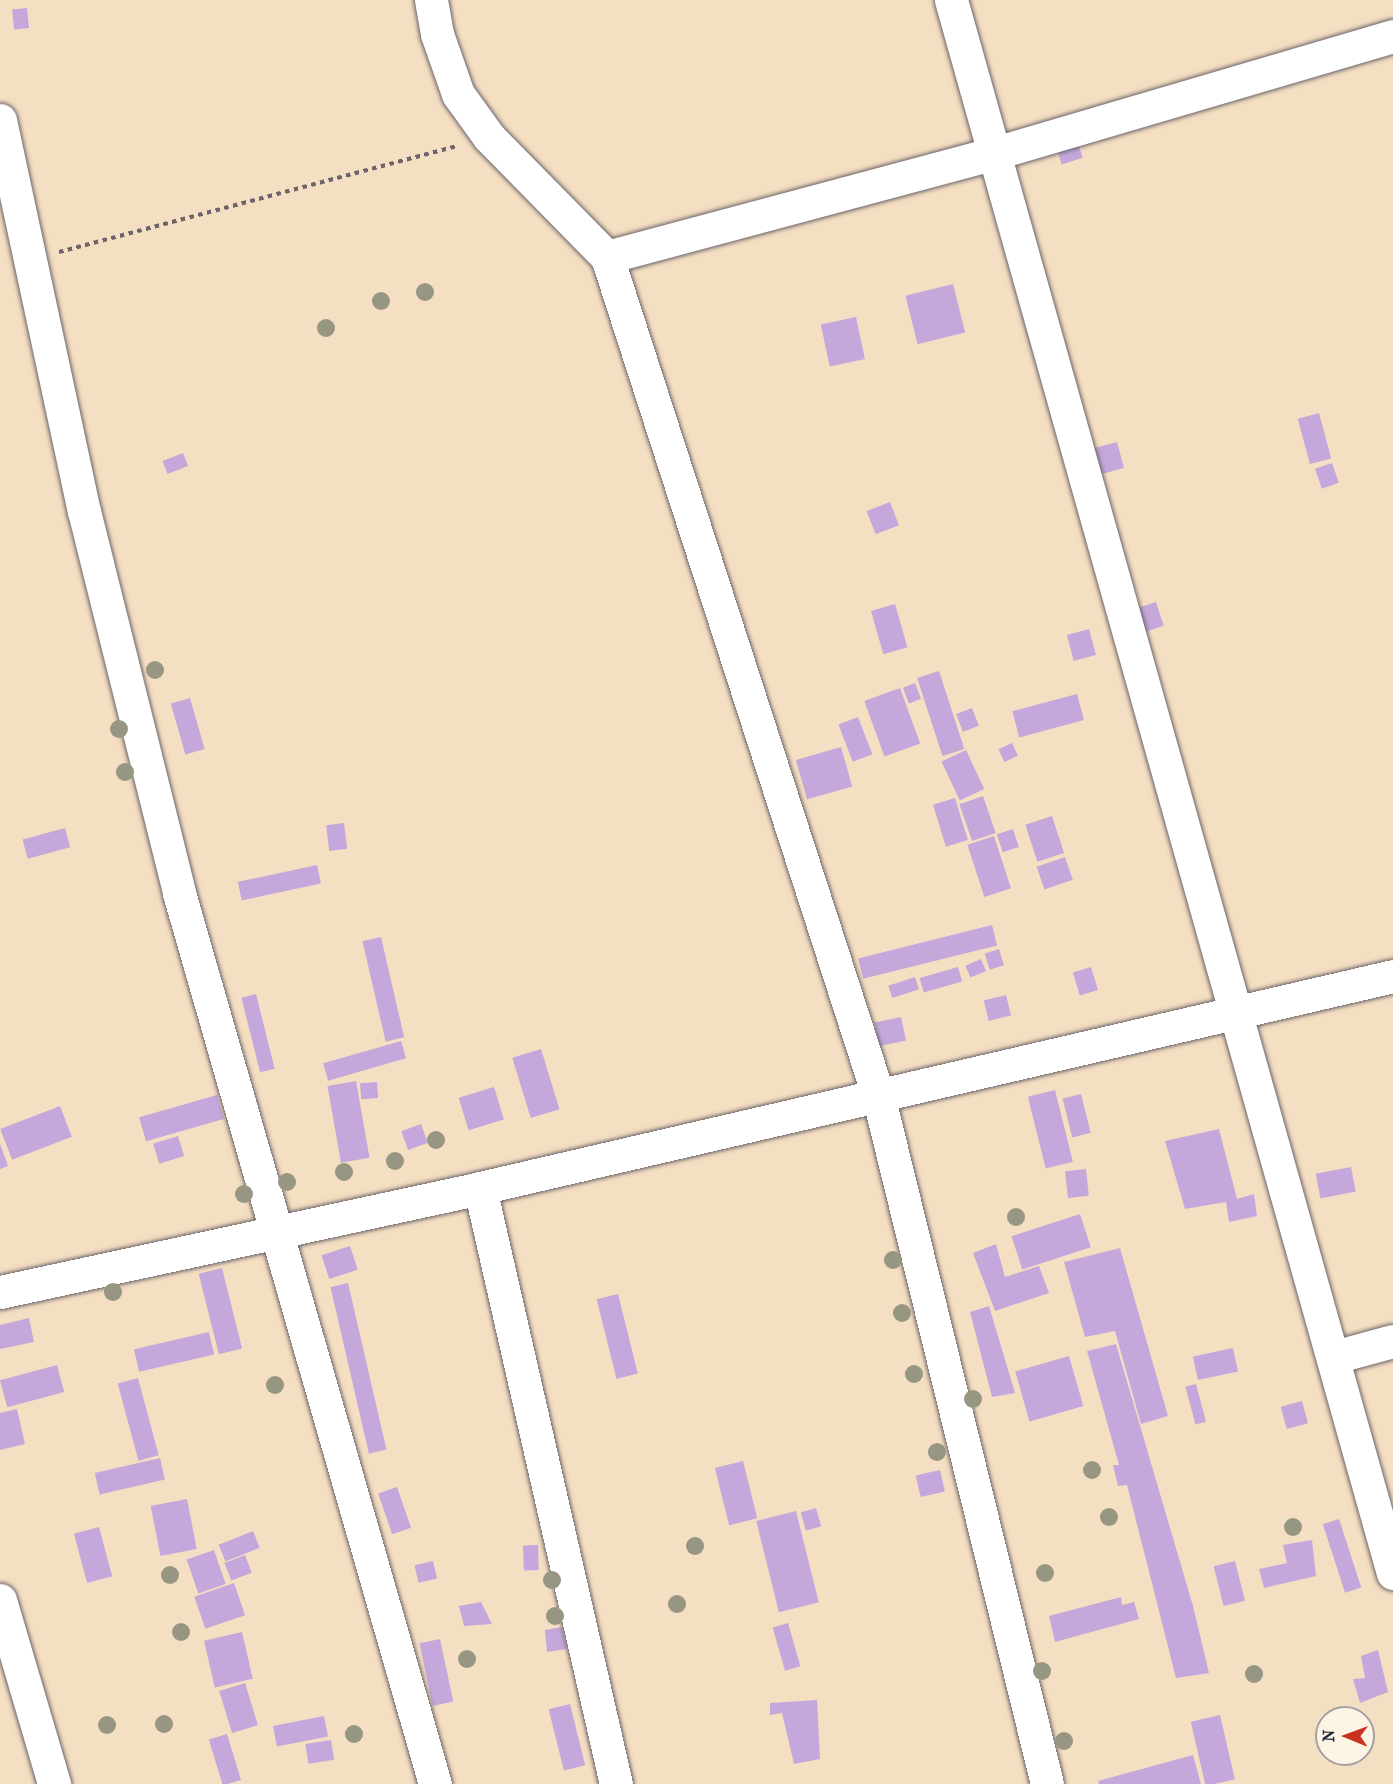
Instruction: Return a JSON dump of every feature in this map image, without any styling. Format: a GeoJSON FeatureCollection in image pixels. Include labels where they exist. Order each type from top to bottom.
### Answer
{"type":"FeatureCollection","features":[{"type":"Feature","properties":{"kind":"street"},"geometry":{"type":"LineString","coordinates":[[431,0],[437,34],[458,94],[489,137],[607,257],[878,1095],[1047,1784]]}},
{"type":"Feature","properties":{"kind":"street"},"geometry":{"type":"LineString","coordinates":[[951,0],[992,154],[1334,1357],[1393,1573]]}},
{"type":"Feature","properties":{"kind":"street"},"geometry":{"type":"LineString","coordinates":[[607,257],[992,154],[1393,36]]}},
{"type":"Feature","properties":{"kind":"street"},"geometry":{"type":"LineString","coordinates":[[0,120],[84,511],[179,893],[279,1231],[435,1784]]}},
{"type":"Feature","properties":{"kind":"street"},"geometry":{"type":"LineString","coordinates":[[0,1292],[480,1188],[878,1095],[1237,1015],[1393,976]]}},
{"type":"Feature","properties":{"kind":"street"},"geometry":{"type":"LineString","coordinates":[[480,1188],[616,1784]]}},
{"type":"Feature","properties":{"kind":"street"},"geometry":{"type":"LineString","coordinates":[[1334,1357],[1393,1341]]}},
{"type":"Feature","properties":{"kind":"street"},"geometry":{"type":"LineString","coordinates":[[0,1600],[54,1784]]}},
{"type":"Feature","properties":{"kind":"path"},"geometry":{"type":"LineString","coordinates":[[31,260],[489,137]]}},
{"type":"Feature","properties":{"kind":"building"},"geometry":{"type":"Polygon","coordinates":[[[27,8],[29,28],[14,29],[12,10],[27,8]]]}},
{"type":"Feature","properties":{"kind":"building"},"geometry":{"type":"Polygon","coordinates":[[[1075,134],[1083,158],[1062,165],[1054,141],[1075,134]]]}},
{"type":"Feature","properties":{"kind":"building"},"geometry":{"type":"Polygon","coordinates":[[[953,284],[965,333],[918,344],[905,296],[953,284]]]}},
{"type":"Feature","properties":{"kind":"building"},"geometry":{"type":"Polygon","coordinates":[[[856,317],[865,359],[830,367],[821,324],[856,317]]]}},
{"type":"Feature","properties":{"kind":"building"},"geometry":{"type":"Polygon","coordinates":[[[1319,413],[1331,458],[1310,464],[1298,419],[1319,413]]]}},
{"type":"Feature","properties":{"kind":"building"},"geometry":{"type":"Polygon","coordinates":[[[1117,442],[1124,468],[1101,474],[1094,448],[1117,442]]]}},
{"type":"Feature","properties":{"kind":"building"},"geometry":{"type":"Polygon","coordinates":[[[183,453],[188,466],[167,474],[162,461],[183,453]]]}},
{"type":"Feature","properties":{"kind":"building"},"geometry":{"type":"Polygon","coordinates":[[[1332,463],[1339,483],[1322,489],[1315,469],[1332,463]]]}},
{"type":"Feature","properties":{"kind":"building"},"geometry":{"type":"Polygon","coordinates":[[[890,502],[899,525],[876,534],[867,511],[890,502]]]}},
{"type":"Feature","properties":{"kind":"building"},"geometry":{"type":"Polygon","coordinates":[[[1156,602],[1164,626],[1145,632],[1137,608],[1156,602]]]}},
{"type":"Feature","properties":{"kind":"building"},"geometry":{"type":"Polygon","coordinates":[[[895,604],[907,647],[883,654],[871,611],[895,604]]]}},
{"type":"Feature","properties":{"kind":"building"},"geometry":{"type":"Polygon","coordinates":[[[1089,629],[1096,655],[1074,661],[1067,635],[1089,629]]]}},
{"type":"Feature","properties":{"kind":"building"},"geometry":{"type":"Polygon","coordinates":[[[939,671],[964,749],[942,756],[917,678],[939,671]]]}},
{"type":"Feature","properties":{"kind":"building"},"geometry":{"type":"Polygon","coordinates":[[[915,683],[921,699],[909,704],[903,688],[915,683]]]}},
{"type":"Feature","properties":{"kind":"building"},"geometry":{"type":"Polygon","coordinates":[[[900,688],[920,743],[884,756],[864,701],[900,688]]]}},
{"type":"Feature","properties":{"kind":"building"},"geometry":{"type":"Polygon","coordinates":[[[1077,694],[1084,720],[1019,737],[1012,711],[1077,694]]]}},
{"type":"Feature","properties":{"kind":"building"},"geometry":{"type":"Polygon","coordinates":[[[190,698],[205,749],[185,754],[171,704],[190,698]]]}},
{"type":"Feature","properties":{"kind":"building"},"geometry":{"type":"Polygon","coordinates":[[[972,708],[979,726],[963,732],[956,714],[972,708]]]}},
{"type":"Feature","properties":{"kind":"building"},"geometry":{"type":"Polygon","coordinates":[[[858,717],[872,754],[853,762],[838,725],[858,717]]]}},
{"type":"Feature","properties":{"kind":"building"},"geometry":{"type":"Polygon","coordinates":[[[1012,743],[1018,756],[1004,762],[998,749],[1012,743]]]}},
{"type":"Feature","properties":{"kind":"building"},"geometry":{"type":"Polygon","coordinates":[[[841,747],[852,786],[807,799],[796,760],[841,747]]]}},
{"type":"Feature","properties":{"kind":"building"},"geometry":{"type":"Polygon","coordinates":[[[966,750],[984,789],[960,800],[942,761],[966,750]]]}},
{"type":"Feature","properties":{"kind":"building"},"geometry":{"type":"Polygon","coordinates":[[[983,796],[996,833],[972,841],[959,804],[983,796]]]}},
{"type":"Feature","properties":{"kind":"building"},"geometry":{"type":"Polygon","coordinates":[[[955,798],[968,840],[946,847],[933,805],[955,798]]]}},
{"type":"Feature","properties":{"kind":"building"},"geometry":{"type":"Polygon","coordinates":[[[1052,816],[1064,853],[1037,862],[1025,825],[1052,816]]]}},
{"type":"Feature","properties":{"kind":"building"},"geometry":{"type":"Polygon","coordinates":[[[344,823],[347,849],[329,851],[326,825],[344,823]]]}},
{"type":"Feature","properties":{"kind":"building"},"geometry":{"type":"Polygon","coordinates":[[[65,828],[70,847],[28,859],[22,839],[65,828]]]}},
{"type":"Feature","properties":{"kind":"building"},"geometry":{"type":"Polygon","coordinates":[[[1013,829],[1019,847],[1003,852],[997,834],[1013,829]]]}},
{"type":"Feature","properties":{"kind":"building"},"geometry":{"type":"Polygon","coordinates":[[[994,836],[1011,888],[984,897],[967,845],[994,836]]]}},
{"type":"Feature","properties":{"kind":"building"},"geometry":{"type":"Polygon","coordinates":[[[1065,857],[1073,880],[1044,889],[1037,867],[1065,857]]]}},
{"type":"Feature","properties":{"kind":"building"},"geometry":{"type":"Polygon","coordinates":[[[317,865],[321,884],[242,900],[238,882],[317,865]]]}},
{"type":"Feature","properties":{"kind":"building"},"geometry":{"type":"Polygon","coordinates":[[[992,925],[997,945],[863,979],[858,958],[992,925]]]}},
{"type":"Feature","properties":{"kind":"building"},"geometry":{"type":"Polygon","coordinates":[[[381,937],[404,1037],[386,1042],[362,941],[381,937]]]}},
{"type":"Feature","properties":{"kind":"building"},"geometry":{"type":"Polygon","coordinates":[[[999,949],[1004,965],[990,970],[985,953],[999,949]]]}},
{"type":"Feature","properties":{"kind":"building"},"geometry":{"type":"Polygon","coordinates":[[[981,959],[986,971],[970,978],[965,966],[981,959]]]}},
{"type":"Feature","properties":{"kind":"building"},"geometry":{"type":"Polygon","coordinates":[[[958,967],[962,981],[924,992],[920,978],[958,967]]]}},
{"type":"Feature","properties":{"kind":"building"},"geometry":{"type":"Polygon","coordinates":[[[1091,967],[1098,990],[1080,996],[1073,973],[1091,967]]]}},
{"type":"Feature","properties":{"kind":"building"},"geometry":{"type":"Polygon","coordinates":[[[915,977],[919,989],[892,998],[888,986],[915,977]]]}},
{"type":"Feature","properties":{"kind":"building"},"geometry":{"type":"Polygon","coordinates":[[[256,994],[275,1069],[260,1072],[241,998],[256,994]]]}},
{"type":"Feature","properties":{"kind":"building"},"geometry":{"type":"Polygon","coordinates":[[[1006,995],[1011,1015],[989,1021],[984,1001],[1006,995]]]}},
{"type":"Feature","properties":{"kind":"building"},"geometry":{"type":"Polygon","coordinates":[[[901,1017],[906,1040],[880,1046],[875,1023],[901,1017]]]}},
{"type":"Feature","properties":{"kind":"building"},"geometry":{"type":"Polygon","coordinates":[[[401,1041],[406,1058],[328,1081],[323,1063],[401,1041]]]}},
{"type":"Feature","properties":{"kind":"building"},"geometry":{"type":"Polygon","coordinates":[[[541,1049],[559,1109],[531,1118],[512,1058],[541,1049]]]}},
{"type":"Feature","properties":{"kind":"building"},"geometry":{"type":"Polygon","coordinates":[[[356,1081],[370,1158],[341,1163],[327,1086],[356,1081]]]}},
{"type":"Feature","properties":{"kind":"building"},"geometry":{"type":"Polygon","coordinates":[[[377,1082],[378,1098],[361,1099],[360,1083],[377,1082]]]}},
{"type":"Feature","properties":{"kind":"building"},"geometry":{"type":"Polygon","coordinates":[[[494,1087],[504,1120],[469,1130],[459,1098],[494,1087]]]}},
{"type":"Feature","properties":{"kind":"building"},"geometry":{"type":"Polygon","coordinates":[[[1055,1090],[1073,1162],[1046,1169],[1028,1097],[1055,1090]]]}},
{"type":"Feature","properties":{"kind":"building"},"geometry":{"type":"Polygon","coordinates":[[[1081,1094],[1091,1133],[1072,1137],[1063,1099],[1081,1094]]]}},
{"type":"Feature","properties":{"kind":"building"},"geometry":{"type":"Polygon","coordinates":[[[217,1095],[224,1119],[146,1141],[139,1117],[217,1095]]]}},
{"type":"Feature","properties":{"kind":"building"},"geometry":{"type":"Polygon","coordinates":[[[60,1106],[72,1137],[12,1160],[0,1129],[60,1106]]]}},
{"type":"Feature","properties":{"kind":"building"},"geometry":{"type":"Polygon","coordinates":[[[421,1124],[428,1143],[408,1150],[401,1131],[421,1124]]]}},
{"type":"Feature","properties":{"kind":"building"},"geometry":{"type":"Polygon","coordinates":[[[1219,1129],[1237,1199],[1254,1194],[1257,1216],[1229,1222],[1226,1202],[1185,1209],[1165,1141],[1219,1129]]]}},
{"type":"Feature","properties":{"kind":"building"},"geometry":{"type":"Polygon","coordinates":[[[178,1136],[184,1156],[159,1164],[153,1144],[178,1136]]]}},
{"type":"Feature","properties":{"kind":"building"},"geometry":{"type":"Polygon","coordinates":[[[0,1144],[8,1166],[0,1169],[0,1144]]]}},
{"type":"Feature","properties":{"kind":"building"},"geometry":{"type":"Polygon","coordinates":[[[1351,1167],[1356,1192],[1320,1198],[1316,1174],[1351,1167]]]}},
{"type":"Feature","properties":{"kind":"building"},"geometry":{"type":"Polygon","coordinates":[[[1086,1169],[1089,1196],[1068,1198],[1065,1171],[1086,1169]]]}},
{"type":"Feature","properties":{"kind":"building"},"geometry":{"type":"Polygon","coordinates":[[[1080,1214],[1091,1247],[1022,1270],[1012,1236],[1080,1214]]]}},
{"type":"Feature","properties":{"kind":"building"},"geometry":{"type":"Polygon","coordinates":[[[996,1244],[1005,1277],[1039,1266],[1049,1293],[995,1311],[973,1253],[996,1244]]]}},
{"type":"Feature","properties":{"kind":"building"},"geometry":{"type":"Polygon","coordinates":[[[350,1246],[358,1270],[329,1279],[321,1255],[350,1246]]]}},
{"type":"Feature","properties":{"kind":"building"},"geometry":{"type":"Polygon","coordinates":[[[1120,1248],[1168,1416],[1141,1424],[1115,1331],[1085,1337],[1064,1262],[1120,1248]]]}},
{"type":"Feature","properties":{"kind":"building"},"geometry":{"type":"Polygon","coordinates":[[[222,1268],[242,1349],[219,1354],[199,1274],[222,1268]]]}},
{"type":"Feature","properties":{"kind":"building"},"geometry":{"type":"Polygon","coordinates":[[[348,1283],[386,1450],[369,1454],[330,1287],[348,1283]]]}},
{"type":"Feature","properties":{"kind":"building"},"geometry":{"type":"Polygon","coordinates":[[[618,1294],[638,1374],[616,1379],[597,1299],[618,1294]]]}},
{"type":"Feature","properties":{"kind":"building"},"geometry":{"type":"Polygon","coordinates":[[[989,1306],[1015,1393],[992,1397],[970,1312],[989,1306]]]}},
{"type":"Feature","properties":{"kind":"building"},"geometry":{"type":"Polygon","coordinates":[[[29,1318],[34,1342],[0,1349],[0,1325],[29,1318]]]}},
{"type":"Feature","properties":{"kind":"building"},"geometry":{"type":"Polygon","coordinates":[[[209,1332],[214,1354],[139,1372],[134,1349],[209,1332]]]}},
{"type":"Feature","properties":{"kind":"building"},"geometry":{"type":"Polygon","coordinates":[[[1116,1344],[1193,1606],[1209,1673],[1176,1678],[1127,1485],[1118,1486],[1113,1465],[1119,1465],[1087,1351],[1116,1344]]]}},
{"type":"Feature","properties":{"kind":"building"},"geometry":{"type":"Polygon","coordinates":[[[1233,1348],[1238,1371],[1198,1380],[1193,1357],[1233,1348]]]}},
{"type":"Feature","properties":{"kind":"building"},"geometry":{"type":"Polygon","coordinates":[[[1069,1356],[1083,1406],[1030,1421],[1015,1371],[1069,1356]]]}},
{"type":"Feature","properties":{"kind":"building"},"geometry":{"type":"Polygon","coordinates":[[[57,1365],[64,1392],[7,1407],[0,1380],[57,1365]]]}},
{"type":"Feature","properties":{"kind":"building"},"geometry":{"type":"Polygon","coordinates":[[[138,1378],[159,1455],[138,1461],[118,1383],[138,1378]]]}},
{"type":"Feature","properties":{"kind":"building"},"geometry":{"type":"Polygon","coordinates":[[[1196,1384],[1206,1422],[1195,1425],[1185,1387],[1196,1384]]]}},
{"type":"Feature","properties":{"kind":"building"},"geometry":{"type":"Polygon","coordinates":[[[1302,1401],[1308,1423],[1287,1429],[1281,1407],[1302,1401]]]}},
{"type":"Feature","properties":{"kind":"building"},"geometry":{"type":"Polygon","coordinates":[[[17,1409],[25,1444],[0,1450],[0,1413],[17,1409]]]}},
{"type":"Feature","properties":{"kind":"building"},"geometry":{"type":"Polygon","coordinates":[[[160,1458],[165,1479],[100,1495],[95,1473],[160,1458]]]}},
{"type":"Feature","properties":{"kind":"building"},"geometry":{"type":"Polygon","coordinates":[[[743,1461],[757,1518],[729,1525],[715,1468],[743,1461]]]}},
{"type":"Feature","properties":{"kind":"building"},"geometry":{"type":"Polygon","coordinates":[[[940,1470],[945,1491],[921,1497],[916,1476],[940,1470]]]}},
{"type":"Feature","properties":{"kind":"building"},"geometry":{"type":"Polygon","coordinates":[[[397,1487],[411,1528],[392,1534],[378,1494],[397,1487]]]}},
{"type":"Feature","properties":{"kind":"building"},"geometry":{"type":"Polygon","coordinates":[[[187,1499],[197,1549],[160,1556],[151,1506],[187,1499]]]}},
{"type":"Feature","properties":{"kind":"building"},"geometry":{"type":"Polygon","coordinates":[[[816,1508],[821,1526],[806,1531],[801,1512],[816,1508]]]}},
{"type":"Feature","properties":{"kind":"building"},"geometry":{"type":"Polygon","coordinates":[[[796,1511],[819,1602],[779,1612],[756,1521],[796,1511]]]}},
{"type":"Feature","properties":{"kind":"building"},"geometry":{"type":"Polygon","coordinates":[[[1339,1519],[1361,1587],[1345,1593],[1323,1524],[1339,1519]]]}},
{"type":"Feature","properties":{"kind":"building"},"geometry":{"type":"Polygon","coordinates":[[[99,1527],[112,1576],[87,1583],[74,1534],[99,1527]]]}},
{"type":"Feature","properties":{"kind":"building"},"geometry":{"type":"Polygon","coordinates":[[[253,1531],[260,1548],[225,1562],[219,1545],[253,1531]]]}},
{"type":"Feature","properties":{"kind":"building"},"geometry":{"type":"Polygon","coordinates":[[[1312,1540],[1316,1576],[1264,1588],[1259,1569],[1287,1563],[1283,1545],[1312,1540]]]}},
{"type":"Feature","properties":{"kind":"building"},"geometry":{"type":"Polygon","coordinates":[[[538,1545],[539,1570],[524,1571],[523,1546],[538,1545]]]}},
{"type":"Feature","properties":{"kind":"building"},"geometry":{"type":"Polygon","coordinates":[[[214,1550],[226,1584],[198,1593],[187,1559],[214,1550]]]}},
{"type":"Feature","properties":{"kind":"building"},"geometry":{"type":"Polygon","coordinates":[[[245,1555],[252,1573],[231,1581],[224,1563],[245,1555]]]}},
{"type":"Feature","properties":{"kind":"building"},"geometry":{"type":"Polygon","coordinates":[[[433,1561],[437,1579],[419,1583],[414,1565],[433,1561]]]}},
{"type":"Feature","properties":{"kind":"building"},"geometry":{"type":"Polygon","coordinates":[[[1235,1561],[1245,1601],[1224,1606],[1214,1566],[1235,1561]]]}},
{"type":"Feature","properties":{"kind":"building"},"geometry":{"type":"Polygon","coordinates":[[[234,1583],[245,1615],[205,1629],[194,1597],[234,1583]]]}},
{"type":"Feature","properties":{"kind":"building"},"geometry":{"type":"Polygon","coordinates":[[[1121,1597],[1122,1605],[1134,1602],[1139,1619],[1055,1642],[1049,1616],[1121,1597]]]}},
{"type":"Feature","properties":{"kind":"building"},"geometry":{"type":"Polygon","coordinates":[[[481,1602],[492,1624],[464,1626],[459,1606],[481,1602]]]}},
{"type":"Feature","properties":{"kind":"building"},"geometry":{"type":"Polygon","coordinates":[[[788,1623],[800,1666],[785,1671],[773,1627],[788,1623]]]}},
{"type":"Feature","properties":{"kind":"building"},"geometry":{"type":"Polygon","coordinates":[[[562,1627],[567,1649],[547,1652],[545,1630],[562,1627]]]}},
{"type":"Feature","properties":{"kind":"building"},"geometry":{"type":"Polygon","coordinates":[[[242,1632],[253,1679],[215,1688],[204,1641],[242,1632]]]}},
{"type":"Feature","properties":{"kind":"building"},"geometry":{"type":"Polygon","coordinates":[[[440,1639],[453,1702],[433,1706],[419,1643],[440,1639]]]}},
{"type":"Feature","properties":{"kind":"building"},"geometry":{"type":"Polygon","coordinates":[[[1378,1650],[1388,1692],[1360,1703],[1353,1679],[1365,1678],[1361,1656],[1378,1650]]]}},
{"type":"Feature","properties":{"kind":"building"},"geometry":{"type":"Polygon","coordinates":[[[245,1683],[258,1725],[232,1733],[219,1691],[245,1683]]]}},
{"type":"Feature","properties":{"kind":"building"},"geometry":{"type":"Polygon","coordinates":[[[817,1700],[820,1759],[794,1764],[782,1713],[770,1715],[770,1703],[817,1700]]]}},
{"type":"Feature","properties":{"kind":"building"},"geometry":{"type":"Polygon","coordinates":[[[570,1704],[585,1765],[564,1770],[549,1709],[570,1704]]]}},
{"type":"Feature","properties":{"kind":"building"},"geometry":{"type":"Polygon","coordinates":[[[1220,1715],[1235,1779],[1205,1784],[1191,1722],[1220,1715]]]}},
{"type":"Feature","properties":{"kind":"building"},"geometry":{"type":"Polygon","coordinates":[[[324,1716],[328,1737],[277,1747],[273,1726],[324,1716]]]}},
{"type":"Feature","properties":{"kind":"building"},"geometry":{"type":"Polygon","coordinates":[[[227,1734],[241,1780],[222,1784],[209,1740],[227,1734]]]}},
{"type":"Feature","properties":{"kind":"building"},"geometry":{"type":"Polygon","coordinates":[[[331,1740],[334,1760],[308,1764],[305,1744],[331,1740]]]}},
{"type":"Feature","properties":{"kind":"building"},"geometry":{"type":"Polygon","coordinates":[[[1193,1755],[1201,1784],[1099,1784],[1098,1781],[1193,1755]]]}}]}
